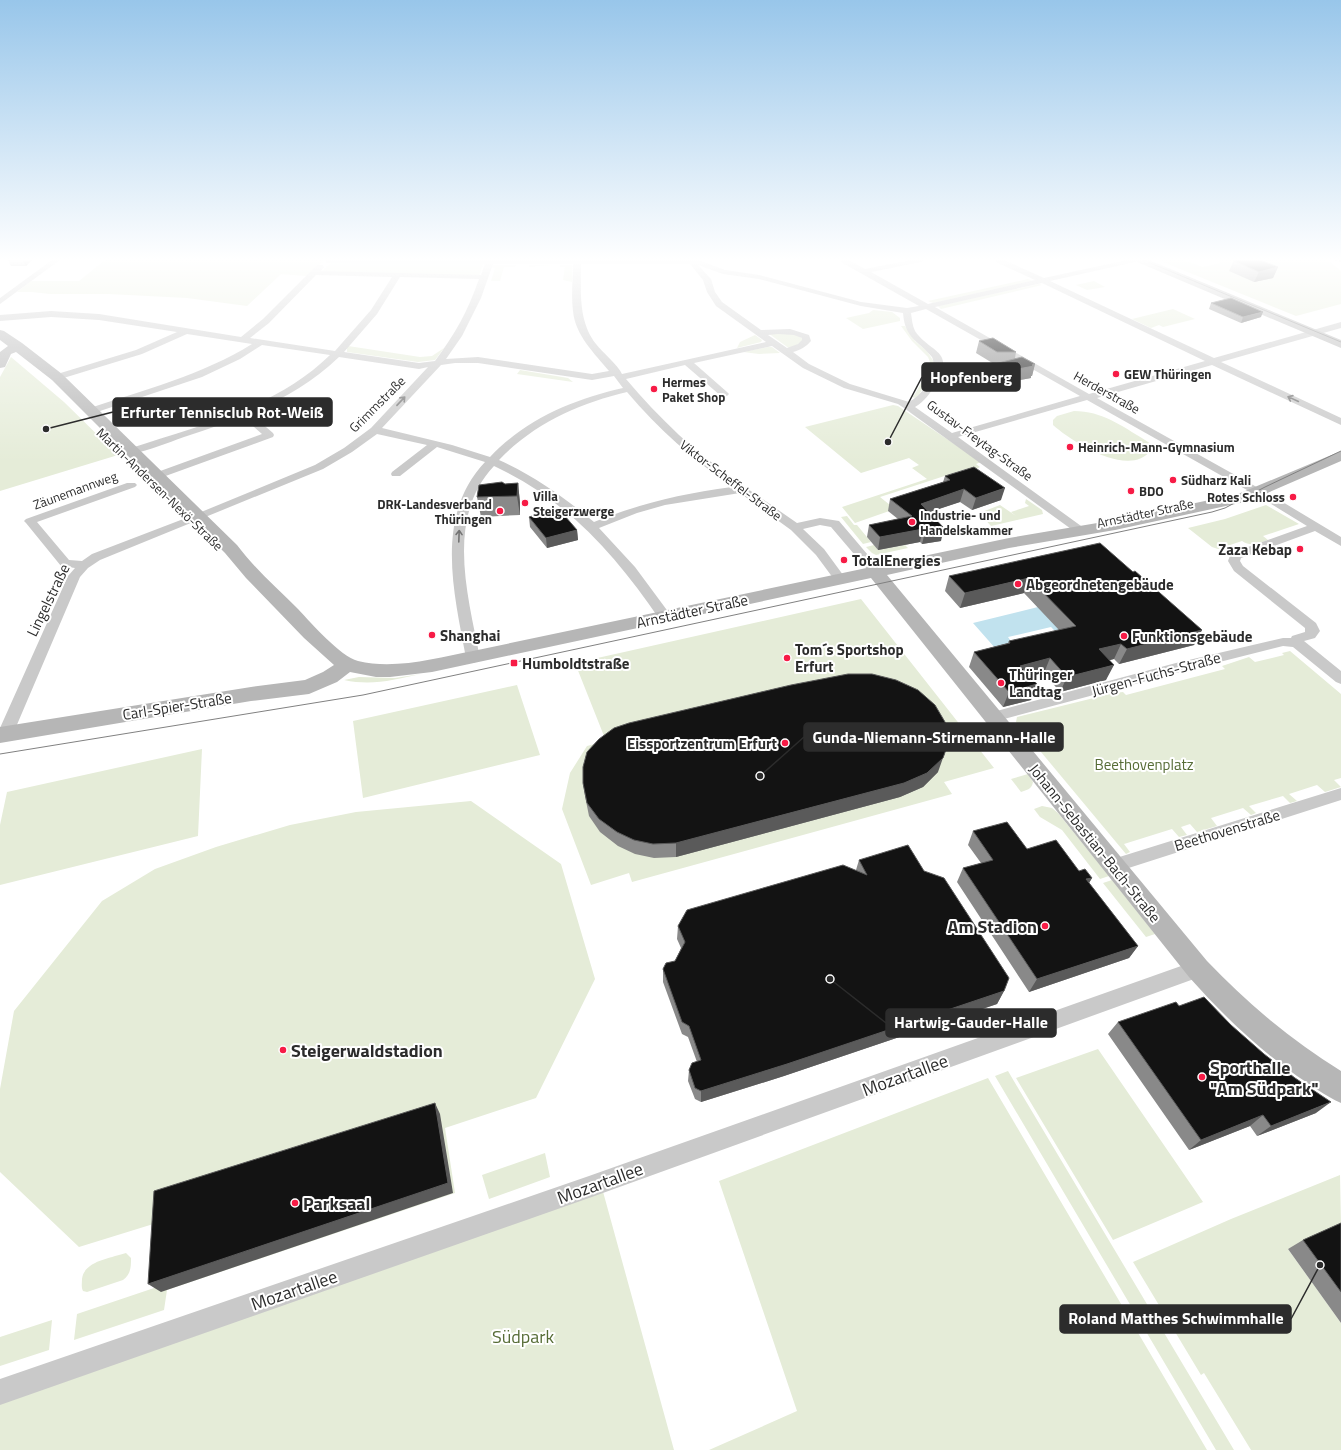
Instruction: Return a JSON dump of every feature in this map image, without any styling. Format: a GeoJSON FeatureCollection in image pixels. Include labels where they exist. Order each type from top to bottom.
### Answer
{"type":"FeatureCollection","features":[{"type":"Feature","properties":{"kind":"main road"},"geometry":{"type":"LineString","coordinates":[[1305,328],[1341,339]]}},
{"type":"Feature","properties":{"kind":"main road"},"geometry":{"type":"LineString","coordinates":[[1306,328],[1341,344]]}},
{"type":"Feature","properties":{"kind":"main road"},"geometry":{"type":"LineString","coordinates":[[0,334],[9,346],[0,364]]}},
{"type":"Feature","properties":{"kind":"main road","name":"Martin-Andersen-Nexö-Straße"},"geometry":{"type":"LineString","coordinates":[[9,346],[57,377],[132,451],[194,518]]}},
{"type":"Feature","properties":{"kind":"main road","name":"Martin-Andersen-Nexö-Straße"},"geometry":{"type":"LineString","coordinates":[[9,346],[194,518],[230,549],[241,563],[308,630],[348,664]]}},
{"type":"Feature","properties":{"kind":"main road","name":"Arnstädter Straße"},"geometry":{"type":"LineString","coordinates":[[348,664],[361,668],[382,671],[400,670],[473,658],[1034,538],[1238,500],[1252,490],[1341,445]]}},
{"type":"Feature","properties":{"kind":"main road","name":"Arnstädter Straße"},"geometry":{"type":"LineString","coordinates":[[1252,490],[1341,454]]}},
{"type":"Feature","properties":{"kind":"main road","name":"Johann-Sebastian-Bach-Straße"},"geometry":{"type":"LineString","coordinates":[[875,571],[1198,969],[1233,1007],[1256,1028],[1341,1088]]}},
{"type":"Feature","properties":{"kind":"main road","name":"Carl-Spier-Straße"},"geometry":{"type":"LineString","coordinates":[[3,735],[251,694],[309,688],[330,677],[348,664]]}},
{"type":"Feature","properties":{"kind":"street"},"geometry":{"type":"LineString","coordinates":[[165,328],[419,366],[455,360],[478,360],[592,377],[619,375],[772,343]]}},
{"type":"Feature","properties":{"kind":"street"},"geometry":{"type":"LineString","coordinates":[[242,340],[258,328]]}},
{"type":"Feature","properties":{"kind":"street"},"geometry":{"type":"LineString","coordinates":[[132,451],[240,414],[278,397],[312,376],[336,354],[360,328]]}},
{"type":"Feature","properties":{"kind":"street","name":"Grimmstraße"},"geometry":{"type":"LineString","coordinates":[[194,518],[319,467],[348,450],[374,430],[437,364],[463,328]]}},
{"type":"Feature","properties":{"kind":"street","name":"Viktor-Scheffel-Straße"},"geometry":{"type":"LineString","coordinates":[[582,328],[591,344],[664,427],[692,453],[795,527],[820,552],[840,579]]}},
{"type":"Feature","properties":{"kind":"street","name":"Gustav-Freytag-Straße"},"geometry":{"type":"LineString","coordinates":[[759,328],[766,332],[772,343],[811,369],[841,384],[901,402],[908,406],[1079,529]]}},
{"type":"Feature","properties":{"kind":"street"},"geometry":{"type":"LineString","coordinates":[[908,406],[923,398],[939,368],[939,362],[935,354],[920,342],[909,328]]}},
{"type":"Feature","properties":{"kind":"street","name":"Herderstraße"},"geometry":{"type":"LineString","coordinates":[[964,328],[1252,490],[1341,542]]}},
{"type":"Feature","properties":{"kind":"street"},"geometry":{"type":"LineString","coordinates":[[1141,328],[1341,422]]}},
{"type":"Feature","properties":{"kind":"street"},"geometry":{"type":"LineString","coordinates":[[951,436],[1331,328]]}},
{"type":"Feature","properties":{"kind":"street"},"geometry":{"type":"LineString","coordinates":[[57,377],[144,351],[170,340],[186,331]]}},
{"type":"Feature","properties":{"kind":"street"},"geometry":{"type":"LineString","coordinates":[[766,332],[793,332],[806,337],[807,342],[805,344],[786,352]]}},
{"type":"Feature","properties":{"kind":"street"},"geometry":{"type":"LineString","coordinates":[[91,411],[199,375],[232,360],[260,342]]}},
{"type":"Feature","properties":{"kind":"street"},"geometry":{"type":"LineString","coordinates":[[686,362],[724,394]]}},
{"type":"Feature","properties":{"kind":"street"},"geometry":{"type":"LineString","coordinates":[[473,658],[459,575],[459,527],[462,509],[470,490],[491,460],[535,425],[590,399],[630,388]]}},
{"type":"Feature","properties":{"kind":"street"},"geometry":{"type":"LineString","coordinates":[[156,476],[269,435],[249,418]]}},
{"type":"Feature","properties":{"kind":"street"},"geometry":{"type":"LineString","coordinates":[[374,430],[435,444],[491,460],[525,476],[546,489],[592,527],[632,572],[665,617]]}},
{"type":"Feature","properties":{"kind":"street"},"geometry":{"type":"LineString","coordinates":[[396,474],[435,444]]}},
{"type":"Feature","properties":{"kind":"street","name":"Zäunemannweg"},"geometry":{"type":"LineString","coordinates":[[84,565],[65,563],[30,521],[131,485]]}},
{"type":"Feature","properties":{"kind":"street"},"geometry":{"type":"LineString","coordinates":[[592,527],[638,509],[701,494],[742,489]]}},
{"type":"Feature","properties":{"kind":"street","name":"Lingelstraße"},"geometry":{"type":"LineString","coordinates":[[3,735],[74,576],[84,565],[96,557],[194,518]]}},
{"type":"Feature","properties":{"kind":"street","name":"Viktor-Scheffel-Straße"},"geometry":{"type":"LineString","coordinates":[[795,527],[829,521],[835,524],[875,571]]}},
{"type":"Feature","properties":{"kind":"street"},"geometry":{"type":"LineString","coordinates":[[1316,527],[1235,556],[1234,561],[1238,568],[1311,626],[1313,631],[1310,635],[1297,639],[1297,643],[1335,668],[1341,679]]}},
{"type":"Feature","properties":{"kind":"street","name":"Jürgen-Fuchs-Straße"},"geometry":{"type":"LineString","coordinates":[[993,717],[1176,668],[1283,642],[1297,643]]}},
{"type":"Feature","properties":{"kind":"street","name":"Beethovenstraße"},"geometry":{"type":"LineString","coordinates":[[1114,866],[1341,794]]}},
{"type":"Feature","properties":{"kind":"street","name":"Mozartallee"},"geometry":{"type":"LineString","coordinates":[[0,1392],[589,1187],[1198,969]]}},
{"type":"Feature","properties":{"kind":"green space"},"geometry":{"type":"Polygon","coordinates":[[[902,328],[906,328],[915,341],[927,351],[934,362],[934,368],[919,395],[915,398],[912,397],[930,367],[930,362],[928,357],[912,341],[902,328]]]}},
{"type":"Feature","properties":{"kind":"green space"},"geometry":{"type":"Polygon","coordinates":[[[768,333],[793,333],[805,340],[790,349],[768,333]]]}},
{"type":"Feature","properties":{"kind":"green space"},"geometry":{"type":"Polygon","coordinates":[[[755,335],[762,340],[761,342],[737,348],[740,342],[755,335]]]}},
{"type":"Feature","properties":{"kind":"green space"},"geometry":{"type":"Polygon","coordinates":[[[348,346],[420,357],[432,356],[444,348],[435,360],[418,362],[347,352],[346,349],[348,346]]]}},
{"type":"Feature","properties":{"kind":"green space"},"geometry":{"type":"Polygon","coordinates":[[[772,347],[780,353],[759,354],[743,352],[772,347]]]}},
{"type":"Feature","properties":{"kind":"green space"},"geometry":{"type":"Polygon","coordinates":[[[11,357],[64,402],[118,455],[0,491],[0,377],[11,357]]]}},
{"type":"Feature","properties":{"kind":"green space"},"geometry":{"type":"Polygon","coordinates":[[[520,370],[568,378],[573,382],[517,374],[520,370]]]}},
{"type":"Feature","properties":{"kind":"green space"},"geometry":{"type":"Polygon","coordinates":[[[893,405],[898,406],[981,462],[976,464],[980,467],[970,472],[966,469],[880,497],[895,509],[855,523],[842,507],[927,479],[912,468],[919,465],[909,458],[861,473],[805,427],[893,405]]]}},
{"type":"Feature","properties":{"kind":"green space"},"geometry":{"type":"Polygon","coordinates":[[[1074,411],[1103,416],[1111,420],[1151,444],[1151,450],[1142,458],[1130,461],[1101,455],[1087,448],[1073,440],[1053,425],[1053,420],[1057,416],[1074,411]]]}},
{"type":"Feature","properties":{"kind":"green space"},"geometry":{"type":"Polygon","coordinates":[[[1026,499],[1042,510],[1043,514],[991,526],[981,515],[1000,512],[984,514],[982,512],[1000,505],[1016,516],[1011,512],[1029,506],[1025,503],[1026,499]]]}},
{"type":"Feature","properties":{"kind":"green space"},"geometry":{"type":"Polygon","coordinates":[[[1266,505],[1299,524],[1263,536],[1268,540],[1255,544],[1249,544],[1242,541],[1218,549],[1212,547],[1188,528],[1225,519],[1266,505]]]}},
{"type":"Feature","properties":{"kind":"green space"},"geometry":{"type":"Polygon","coordinates":[[[847,516],[854,525],[857,525],[871,542],[863,544],[841,517],[847,516]]]}},
{"type":"Feature","properties":{"kind":"green space"},"geometry":{"type":"Polygon","coordinates":[[[874,545],[878,550],[905,545],[908,548],[876,555],[866,547],[874,545]]]}},
{"type":"Feature","properties":{"kind":"green space","name":"Eissportzentrum Erfurt"},"geometry":{"type":"Polygon","coordinates":[[[861,599],[994,768],[944,782],[952,794],[632,882],[629,873],[591,885],[562,809],[570,773],[587,746],[606,741],[575,663],[861,599]]]}},
{"type":"Feature","properties":{"kind":"green space","name":"Beethovenplatz"},"geometry":{"type":"Polygon","coordinates":[[[1290,651],[1341,694],[1341,778],[1334,780],[1341,787],[1325,792],[1317,785],[1289,794],[1297,801],[1290,803],[1283,796],[1249,806],[1256,813],[1251,815],[1243,808],[1211,818],[1217,826],[1197,832],[1190,824],[1181,827],[1187,835],[1179,837],[1172,829],[1124,844],[1130,852],[1126,854],[1016,722],[1017,717],[1114,693],[1123,692],[1126,695],[1225,669],[1222,666],[1249,657],[1255,662],[1284,655],[1282,653],[1290,651]]]}},
{"type":"Feature","properties":{"kind":"green space"},"geometry":{"type":"Polygon","coordinates":[[[421,674],[373,682],[354,682],[344,680],[359,677],[395,678],[421,674]]]}},
{"type":"Feature","properties":{"kind":"green space"},"geometry":{"type":"Polygon","coordinates":[[[517,685],[540,755],[363,798],[353,721],[517,685]]]}},
{"type":"Feature","properties":{"kind":"green space"},"geometry":{"type":"Polygon","coordinates":[[[202,749],[198,836],[0,885],[0,825],[7,792],[202,749]]]}},
{"type":"Feature","properties":{"kind":"green space"},"geometry":{"type":"Polygon","coordinates":[[[1028,774],[1033,782],[1032,786],[1021,792],[1011,779],[1028,774]]]}},
{"type":"Feature","properties":{"kind":"green space","name":"Steigerwaldstadion"},"geometry":{"type":"Polygon","coordinates":[[[471,801],[561,864],[595,979],[536,1098],[445,1128],[455,1193],[167,1290],[164,1310],[74,1340],[77,1314],[160,1286],[163,1221],[79,1247],[0,1172],[0,1089],[14,1011],[102,901],[155,869],[216,847],[290,825],[356,812],[471,801]]]}},
{"type":"Feature","properties":{"kind":"green space"},"geometry":{"type":"Polygon","coordinates":[[[1042,806],[1052,808],[1058,813],[1109,876],[1100,879],[1062,830],[1040,817],[1034,809],[1042,806]]]}},
{"type":"Feature","properties":{"kind":"green space"},"geometry":{"type":"Polygon","coordinates":[[[1112,880],[1155,934],[1146,937],[1103,883],[1112,880]]]}},
{"type":"Feature","properties":{"kind":"green space"},"geometry":{"type":"Polygon","coordinates":[[[1098,1049],[1203,1202],[1113,1240],[1016,1078],[1098,1049]]]}},
{"type":"Feature","properties":{"kind":"green space"},"geometry":{"type":"Polygon","coordinates":[[[1008,1071],[1234,1450],[1216,1450],[995,1076],[1008,1071]]]}},
{"type":"Feature","properties":{"kind":"green space"},"geometry":{"type":"Polygon","coordinates":[[[988,1078],[1207,1450],[709,1450],[797,1411],[719,1181],[988,1078]]]}},
{"type":"Feature","properties":{"kind":"green space"},"geometry":{"type":"Polygon","coordinates":[[[545,1153],[550,1177],[489,1199],[482,1175],[545,1153]]]}},
{"type":"Feature","properties":{"kind":"green space"},"geometry":{"type":"Polygon","coordinates":[[[1340,1175],[1341,1225],[1288,1249],[1341,1323],[1341,1450],[1251,1450],[1204,1373],[1201,1375],[1133,1262],[1231,1219],[1340,1175]]]}},
{"type":"Feature","properties":{"kind":"green space","name":"Südpark"},"geometry":{"type":"Polygon","coordinates":[[[602,1188],[674,1450],[0,1450],[0,1399],[602,1188]]]}},
{"type":"Feature","properties":{"kind":"green space"},"geometry":{"type":"Polygon","coordinates":[[[126,1253],[131,1258],[131,1261],[130,1270],[126,1278],[87,1292],[83,1291],[82,1279],[88,1268],[99,1261],[126,1253]]]}},
{"type":"Feature","properties":{"kind":"green space"},"geometry":{"type":"Polygon","coordinates":[[[52,1320],[49,1350],[0,1366],[0,1337],[52,1320]]]}},
{"type":"Feature","properties":{"kind":"water"},"geometry":{"type":"Polygon","coordinates":[[[1038,607],[1070,641],[1058,634],[1051,627],[1008,637],[1015,647],[1003,657],[973,623],[1038,607]]]}},
{"type":"Feature","properties":{"kind":"building"},"geometry":{"type":"Polygon","coordinates":[[[993,338],[1016,352],[997,352],[979,341],[993,338]]]}},
{"type":"Feature","properties":{"kind":"building"},"geometry":{"type":"Polygon","coordinates":[[[1022,357],[1035,364],[1032,365],[1034,366],[1002,372],[990,365],[1022,357]]]}},
{"type":"Feature","properties":{"kind":"building"},"geometry":{"type":"Polygon","coordinates":[[[974,467],[1005,488],[976,498],[964,489],[921,504],[944,528],[925,532],[923,529],[880,537],[869,525],[912,516],[890,499],[950,480],[945,476],[974,467]]]}},
{"type":"Feature","properties":{"kind":"building"},"geometry":{"type":"Polygon","coordinates":[[[502,482],[505,484],[518,483],[517,496],[477,497],[479,485],[502,482]]]}},
{"type":"Feature","properties":{"kind":"building"},"geometry":{"type":"Polygon","coordinates":[[[558,508],[577,530],[546,538],[529,517],[558,508]]]}},
{"type":"Feature","properties":{"kind":"building"},"geometry":{"type":"Polygon","coordinates":[[[1100,543],[1133,572],[1135,571],[1202,630],[1127,649],[1121,644],[1099,649],[1114,665],[1067,677],[1050,658],[1020,666],[1037,684],[1009,692],[974,652],[1010,643],[1009,641],[1076,626],[1029,578],[965,593],[949,576],[1100,543]]]}},
{"type":"Feature","properties":{"kind":"building"},"geometry":{"type":"Polygon","coordinates":[[[848,674],[872,674],[896,680],[918,690],[935,705],[945,722],[949,741],[943,758],[927,773],[904,783],[676,843],[653,844],[634,840],[617,832],[599,819],[587,803],[583,783],[583,767],[587,752],[599,739],[614,728],[629,723],[791,685],[848,674]]]}},
{"type":"Feature","properties":{"kind":"building","name":"Am Stadion"},"geometry":{"type":"Polygon","coordinates":[[[1007,822],[1027,849],[1056,840],[1079,871],[1085,869],[1092,878],[1086,879],[1138,946],[1037,979],[963,868],[993,860],[973,831],[1007,822]]]}},
{"type":"Feature","properties":{"kind":"building"},"geometry":{"type":"Polygon","coordinates":[[[908,845],[924,871],[944,878],[1009,978],[1004,991],[787,1064],[701,1091],[695,1088],[689,1070],[692,1063],[701,1060],[689,1026],[682,1022],[663,969],[666,963],[675,961],[685,942],[678,926],[687,910],[843,865],[867,875],[859,860],[908,845]]]}},
{"type":"Feature","properties":{"kind":"building","name":"Sporthalle \"Am Südpark\""},"geometry":{"type":"Polygon","coordinates":[[[1204,997],[1231,1025],[1264,1054],[1295,1078],[1331,1102],[1271,1126],[1263,1115],[1201,1140],[1118,1022],[1176,1002],[1179,1006],[1204,997]]]}},
{"type":"Feature","properties":{"kind":"building","name":"Parksaal"},"geometry":{"type":"Polygon","coordinates":[[[435,1103],[448,1183],[148,1284],[154,1191],[435,1103]]]}},
{"type":"Feature","properties":{"kind":"building"},"geometry":{"type":"Polygon","coordinates":[[[1341,1223],[1341,1292],[1303,1240],[1341,1223]]]}},
{"type":"Feature","properties":{"kind":"tram line"},"geometry":{"type":"LineString","coordinates":[[1306,328],[1341,342]]}},
{"type":"Feature","properties":{"kind":"tram line"},"geometry":{"type":"LineString","coordinates":[[0,754],[363,695],[1212,512],[1225,508],[1265,487],[1341,451]]}},
{"type":"Feature","properties":{"kind":"place","name":"GEW Thüringen"},"geometry":{"type":"Point","coordinates":[1116,374]}},
{"type":"Feature","properties":{"kind":"place","name":"Hermes Paket Shop"},"geometry":{"type":"Point","coordinates":[654,389]}},
{"type":"Feature","properties":{"kind":"place","name":"Erfurter Tennisclub Rot-Weiß"},"geometry":{"type":"Point","coordinates":[46,429]}},
{"type":"Feature","properties":{"kind":"place","name":"Hopfenberg"},"geometry":{"type":"Point","coordinates":[888,442]}},
{"type":"Feature","properties":{"kind":"place","name":"Heinrich-Mann-Gymnasium"},"geometry":{"type":"Point","coordinates":[1070,447]}},
{"type":"Feature","properties":{"kind":"place","name":"Südharz Kali"},"geometry":{"type":"Point","coordinates":[1173,480]}},
{"type":"Feature","properties":{"kind":"place","name":"BDO"},"geometry":{"type":"Point","coordinates":[1131,491]}},
{"type":"Feature","properties":{"kind":"place","name":"Rotes Schloss"},"geometry":{"type":"Point","coordinates":[1293,497]}},
{"type":"Feature","properties":{"kind":"place","name":"Villa Steigerzwerge"},"geometry":{"type":"Point","coordinates":[525,503]}},
{"type":"Feature","properties":{"kind":"place","name":"DRK-Landesverband Thüringen"},"geometry":{"type":"Point","coordinates":[500,511]}},
{"type":"Feature","properties":{"kind":"place","name":"Industrie- und Handelskammer"},"geometry":{"type":"Point","coordinates":[912,522]}},
{"type":"Feature","properties":{"kind":"place","name":"Zaza Kebap"},"geometry":{"type":"Point","coordinates":[1300,549]}},
{"type":"Feature","properties":{"kind":"place","name":"TotalEnergies"},"geometry":{"type":"Point","coordinates":[844,560]}},
{"type":"Feature","properties":{"kind":"place","name":"Abgeordnetengebäude"},"geometry":{"type":"Point","coordinates":[1018,584]}},
{"type":"Feature","properties":{"kind":"place","name":"Shanghai"},"geometry":{"type":"Point","coordinates":[432,635]}},
{"type":"Feature","properties":{"kind":"place","name":"Funktionsgebäude"},"geometry":{"type":"Point","coordinates":[1124,636]}},
{"type":"Feature","properties":{"kind":"place","name":"Tom´s Sportshop Erfurt"},"geometry":{"type":"Point","coordinates":[787,658]}},
{"type":"Feature","properties":{"kind":"place","name":"Humboldtstraße"},"geometry":{"type":"Point","coordinates":[514,663]}},
{"type":"Feature","properties":{"kind":"place","name":"Thüringer Landtag"},"geometry":{"type":"Point","coordinates":[1001,683]}},
{"type":"Feature","properties":{"kind":"place","name":"Eissportzentrum Erfurt"},"geometry":{"type":"Point","coordinates":[785,743]}},
{"type":"Feature","properties":{"kind":"place","name":"Gunda-Niemann-Stirnemann-Halle"},"geometry":{"type":"Point","coordinates":[760,776]}},
{"type":"Feature","properties":{"kind":"place","name":"Am Stadion"},"geometry":{"type":"Point","coordinates":[1045,926]}},
{"type":"Feature","properties":{"kind":"place","name":"Hartwig-Gauder-Halle"},"geometry":{"type":"Point","coordinates":[830,979]}},
{"type":"Feature","properties":{"kind":"place","name":"Steigerwaldstadion"},"geometry":{"type":"Point","coordinates":[283,1050]}},
{"type":"Feature","properties":{"kind":"place","name":"Sporthalle \"Am Südpark\""},"geometry":{"type":"Point","coordinates":[1202,1077]}},
{"type":"Feature","properties":{"kind":"place","name":"Parksaal"},"geometry":{"type":"Point","coordinates":[295,1203]}},
{"type":"Feature","properties":{"kind":"place","name":"Roland Matthes Schwimmhalle"},"geometry":{"type":"Point","coordinates":[1320,1265]}}]}
